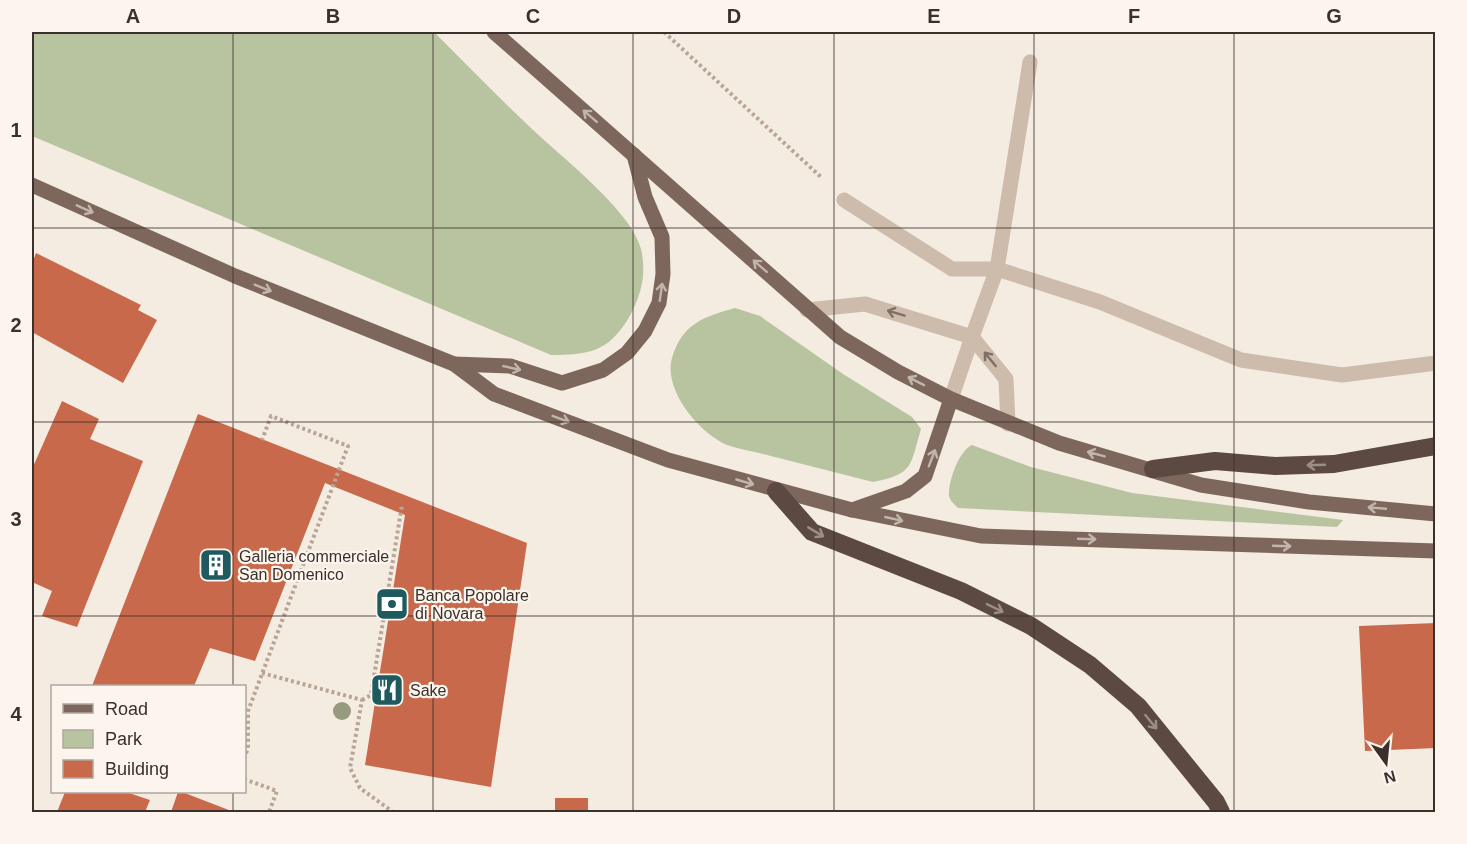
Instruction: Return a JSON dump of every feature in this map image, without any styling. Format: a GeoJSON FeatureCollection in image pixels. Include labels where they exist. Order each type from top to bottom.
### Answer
{"type":"FeatureCollection","features":[{"type":"Feature","properties":{"kind":"highway"},"geometry":{"type":"LineString","coordinates":[[1153,469],[1215,461],[1275,466],[1334,464],[1436,446]]}},
{"type":"Feature","properties":{"kind":"highway"},"geometry":{"type":"LineString","coordinates":[[776,490],[812,532],[961,591],[1031,626],[1090,665],[1138,706],[1216,802],[1221,813]]}},
{"type":"Feature","properties":{"kind":"main road"},"geometry":{"type":"LineString","coordinates":[[494,32],[807,310],[840,337],[898,372],[951,399],[1059,443],[1211,486],[1309,502],[1436,514]]}},
{"type":"Feature","properties":{"kind":"main road"},"geometry":{"type":"LineString","coordinates":[[454,364],[510,366],[562,382],[603,370],[627,353],[645,331],[659,303],[663,274],[662,237],[645,197],[634,155]]}},
{"type":"Feature","properties":{"kind":"main road"},"geometry":{"type":"LineString","coordinates":[[32,185],[235,276],[454,364],[494,394],[668,460],[852,510],[981,536],[1436,551]]}},
{"type":"Feature","properties":{"kind":"main road"},"geometry":{"type":"LineString","coordinates":[[852,510],[906,490],[926,476],[943,432],[951,399]]}},
{"type":"Feature","properties":{"kind":"street"},"geometry":{"type":"LineString","coordinates":[[951,399],[997,269],[1030,62]]}},
{"type":"Feature","properties":{"kind":"street"},"geometry":{"type":"LineString","coordinates":[[844,200],[952,269],[997,269],[1100,302],[1241,360],[1342,375],[1436,363]]}},
{"type":"Feature","properties":{"kind":"street"},"geometry":{"type":"LineString","coordinates":[[807,310],[865,304],[972,337],[1006,379],[1008,424]]}},
{"type":"Feature","properties":{"kind":"path"},"geometry":{"type":"LineString","coordinates":[[664,32],[844,200]]}},
{"type":"Feature","properties":{"kind":"path"},"geometry":{"type":"LineString","coordinates":[[246,747],[248,711],[348,446],[271,416],[262,440]]}},
{"type":"Feature","properties":{"kind":"path"},"geometry":{"type":"LineString","coordinates":[[262,673],[362,700],[371,695],[402,505]]}},
{"type":"Feature","properties":{"kind":"path"},"geometry":{"type":"LineString","coordinates":[[362,700],[350,768],[360,788],[393,813]]}},
{"type":"Feature","properties":{"kind":"path"},"geometry":{"type":"LineString","coordinates":[[246,780],[277,791],[269,813]]}},
{"type":"Feature","properties":{"kind":"green space"},"geometry":{"type":"Polygon","coordinates":[[[32,32],[434,32],[519,116],[594,185],[624,218],[635,234],[643,258],[642,285],[633,311],[613,339],[605,345],[576,354],[551,355],[32,136],[32,32]]]}},
{"type":"Feature","properties":{"kind":"green space"},"geometry":{"type":"Polygon","coordinates":[[[735,308],[760,316],[843,374],[912,417],[921,429],[915,452],[908,466],[896,476],[873,482],[732,447],[705,431],[695,421],[678,396],[673,383],[672,358],[682,337],[695,324],[735,308]]]}},
{"type":"Feature","properties":{"kind":"green space"},"geometry":{"type":"Polygon","coordinates":[[[972,445],[1031,467],[1132,493],[1343,520],[1337,527],[958,508],[949,497],[951,480],[959,459],[972,445]]]}},
{"type":"Feature","properties":{"kind":"building"},"geometry":{"type":"Polygon","coordinates":[[[36,253],[141,305],[138,310],[157,320],[123,383],[32,332],[32,264],[36,253]]]}},
{"type":"Feature","properties":{"kind":"building"},"geometry":{"type":"Polygon","coordinates":[[[62,401],[99,419],[90,439],[143,461],[77,627],[42,616],[52,591],[32,582],[32,469],[62,401]]]}},
{"type":"Feature","properties":{"kind":"building"},"geometry":{"type":"Polygon","coordinates":[[[198,414],[527,543],[491,787],[365,765],[405,515],[325,483],[255,661],[210,648],[194,685],[92,685],[198,414]]]}},
{"type":"Feature","properties":{"kind":"building"},"geometry":{"type":"Polygon","coordinates":[[[1436,623],[1436,748],[1365,751],[1359,626],[1436,623]]]}},
{"type":"Feature","properties":{"kind":"building"},"geometry":{"type":"Polygon","coordinates":[[[65,793],[129,793],[150,800],[145,812],[57,812],[65,793]]]}},
{"type":"Feature","properties":{"kind":"building"},"geometry":{"type":"Polygon","coordinates":[[[178,793],[185,793],[234,812],[171,812],[178,793]]]}},
{"type":"Feature","properties":{"kind":"building"},"geometry":{"type":"Polygon","coordinates":[[[555,798],[588,798],[588,812],[555,812],[555,798]]]}},
{"type":"Feature","properties":{"kind":"place","name":"Galleria commerciale San Domenico"},"geometry":{"type":"Point","coordinates":[216,565]}},
{"type":"Feature","properties":{"kind":"place","name":"Banca Popolare di Novara"},"geometry":{"type":"Point","coordinates":[392,604]}},
{"type":"Feature","properties":{"kind":"place","name":"Sake"},"geometry":{"type":"Point","coordinates":[387,690]}}]}
